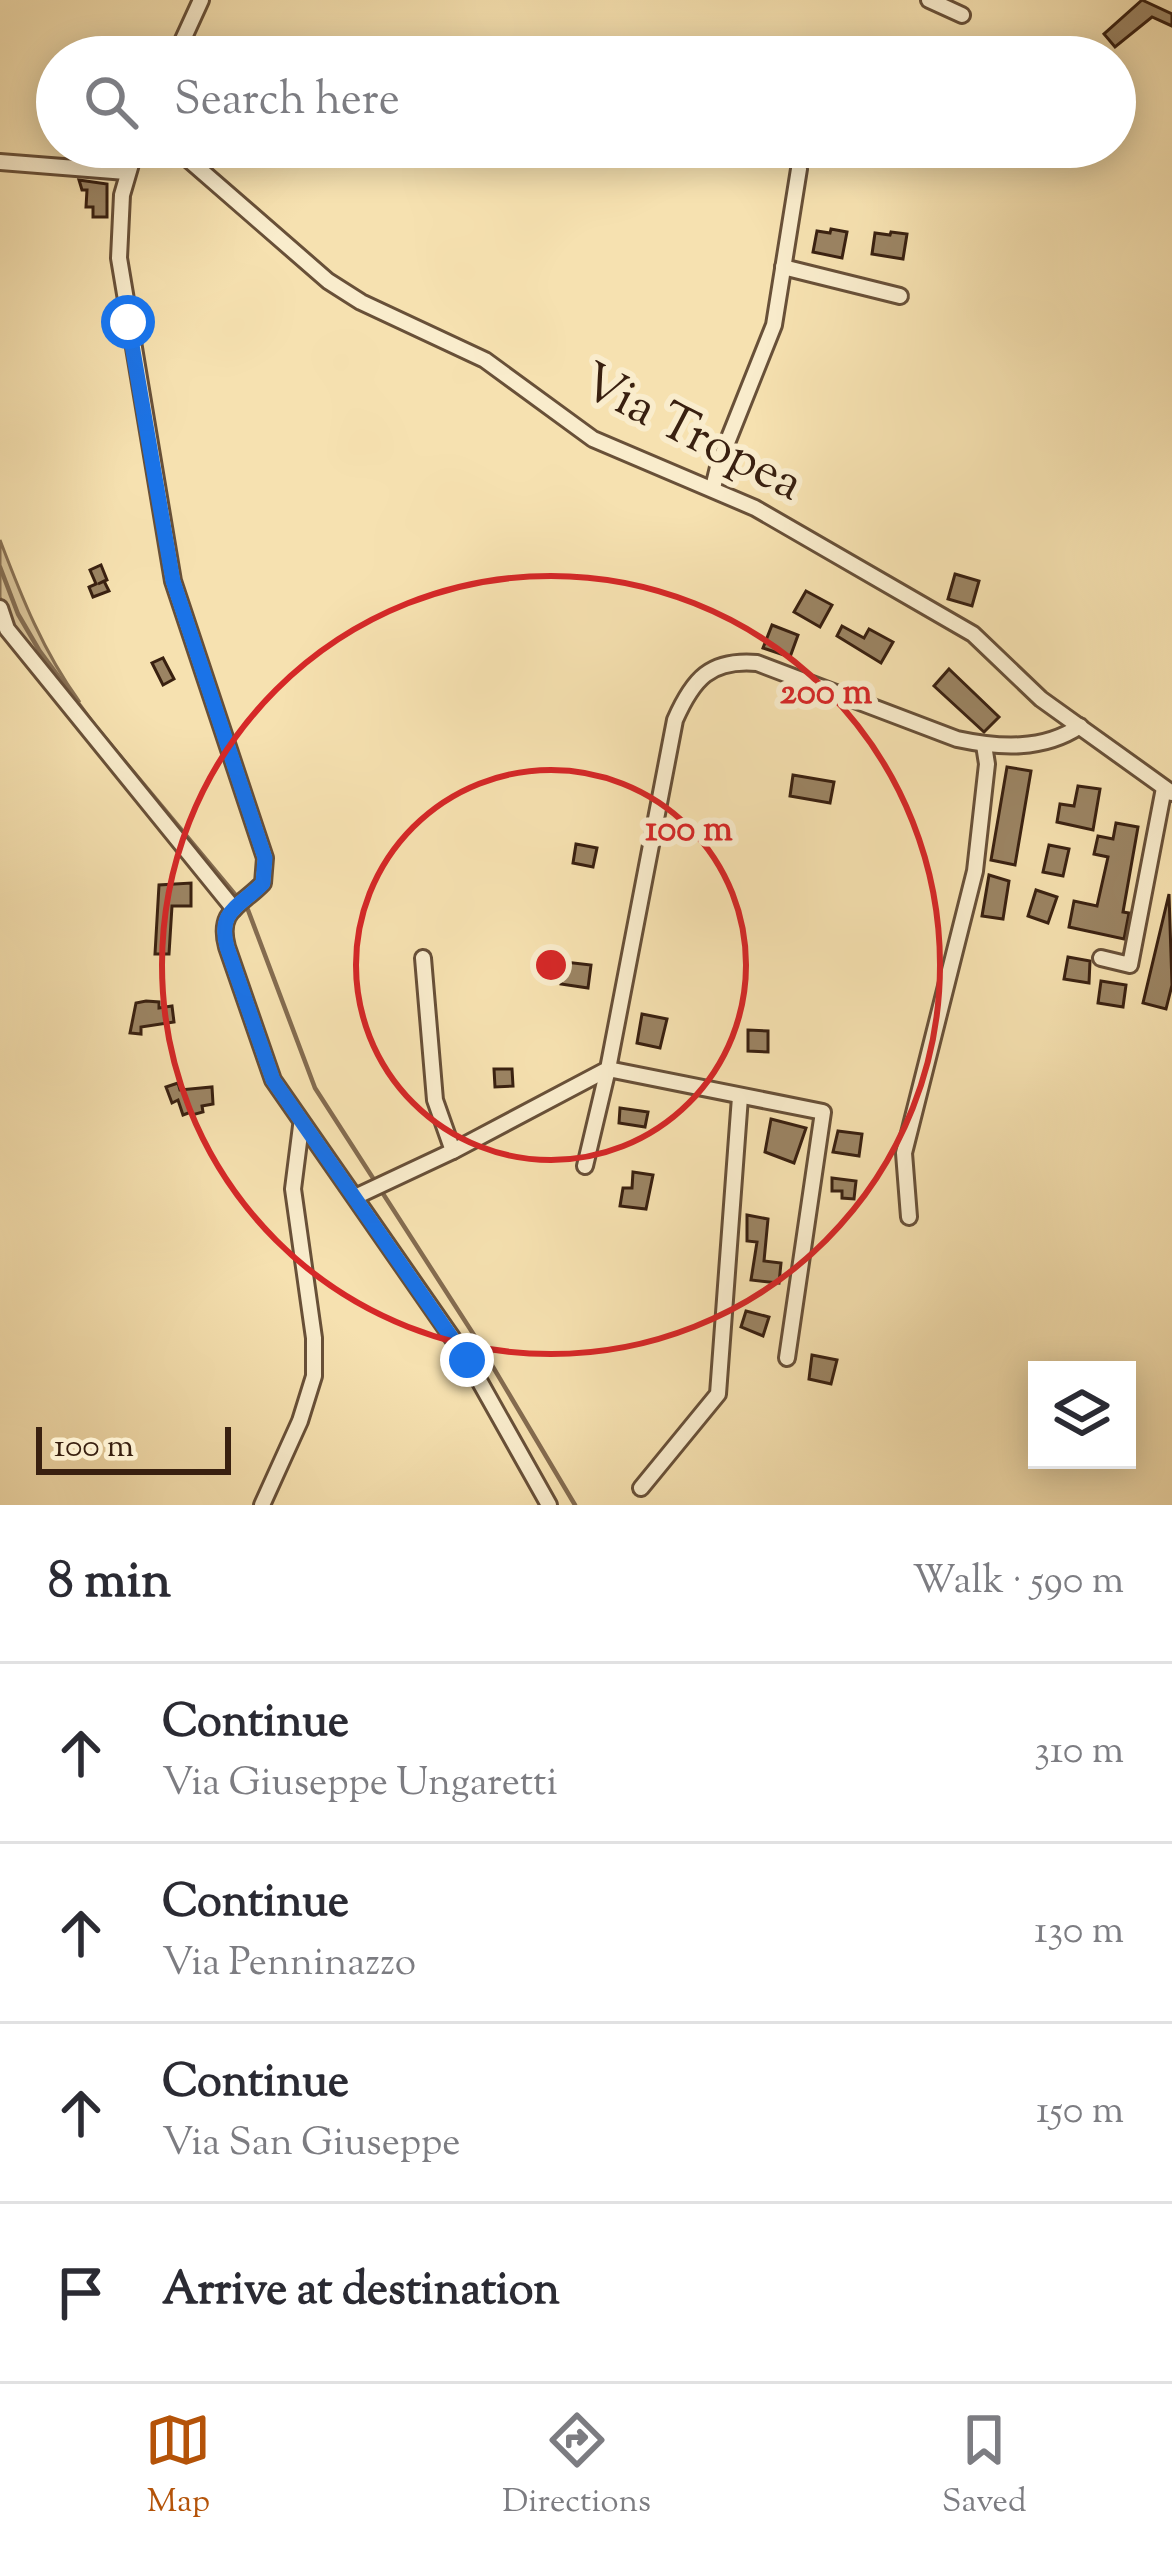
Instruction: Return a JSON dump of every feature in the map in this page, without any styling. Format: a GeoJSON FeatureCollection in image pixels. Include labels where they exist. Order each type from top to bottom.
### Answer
{"type":"FeatureCollection","features":[{"type":"Feature","properties":{"kind":"street"},"geometry":{"type":"LineString","coordinates":[[185,36],[201,0]]}},
{"type":"Feature","properties":{"kind":"street"},"geometry":{"type":"LineString","coordinates":[[928,0],[962,15]]}},
{"type":"Feature","properties":{"kind":"street"},"geometry":{"type":"LineString","coordinates":[[0,162],[36,165]]}},
{"type":"Feature","properties":{"kind":"street"},"geometry":{"type":"LineString","coordinates":[[76,168],[126,172]]}},
{"type":"Feature","properties":{"kind":"street"},"geometry":{"type":"LineString","coordinates":[[128,168],[119,258],[173,581],[262,845],[266,871],[263,883],[235,908],[222,928],[227,947],[273,1080],[467,1360],[549,1505]]}},
{"type":"Feature","properties":{"kind":"street","name":"Via Tropea"},"geometry":{"type":"LineString","coordinates":[[198,168],[328,281],[361,302],[485,360],[593,439],[755,508],[973,634],[1041,699],[1168,791]]}},
{"type":"Feature","properties":{"kind":"street"},"geometry":{"type":"LineString","coordinates":[[713,488],[718,463],[770,337],[799,170]]}},
{"type":"Feature","properties":{"kind":"street"},"geometry":{"type":"LineString","coordinates":[[783,267],[900,296]]}},
{"type":"Feature","properties":{"kind":"street"},"geometry":{"type":"LineString","coordinates":[[0,608],[3,628],[235,908]]}},
{"type":"Feature","properties":{"kind":"street"},"geometry":{"type":"LineString","coordinates":[[585,1166],[608,1070],[668,750],[675,720],[698,680],[725,662],[757,663],[957,740],[984,745],[1048,742],[1080,726]]}},
{"type":"Feature","properties":{"kind":"street"},"geometry":{"type":"LineString","coordinates":[[908,1217],[904,1153],[975,871],[987,764],[984,745]]}},
{"type":"Feature","properties":{"kind":"street"},"geometry":{"type":"LineString","coordinates":[[1101,958],[1130,965],[1168,791]]}},
{"type":"Feature","properties":{"kind":"street"},"geometry":{"type":"LineString","coordinates":[[423,958],[435,1100],[453,1151]]}},
{"type":"Feature","properties":{"kind":"street"},"geometry":{"type":"LineString","coordinates":[[355,1197],[608,1070],[823,1112],[787,1358]]}},
{"type":"Feature","properties":{"kind":"street"},"geometry":{"type":"LineString","coordinates":[[641,1488],[718,1394],[740,1097]]}},
{"type":"Feature","properties":{"kind":"street"},"geometry":{"type":"LineString","coordinates":[[262,1505],[300,1421],[314,1376],[314,1337],[293,1190],[301,1126]]}},
{"type":"Feature","properties":{"kind":"shaded area"},"geometry":{"type":"Polygon","coordinates":[[[0,540],[44,643],[79,701],[73,705],[12,630],[0,597],[0,540]]]}},
{"type":"Feature","properties":{"kind":"building"},"geometry":{"type":"Polygon","coordinates":[[[1142,0],[1172,14],[1172,26],[1152,17],[1129,36],[1104,34],[1142,0]]]}},
{"type":"Feature","properties":{"kind":"building"},"geometry":{"type":"Polygon","coordinates":[[[79,180],[107,184],[107,217],[93,217],[93,207],[86,207],[87,190],[82,190],[79,180]]]}},
{"type":"Feature","properties":{"kind":"building"},"geometry":{"type":"Polygon","coordinates":[[[831,229],[847,232],[842,258],[813,252],[817,231],[830,233],[831,229]]]}},
{"type":"Feature","properties":{"kind":"building"},"geometry":{"type":"Polygon","coordinates":[[[875,233],[907,234],[903,259],[872,254],[875,233]]]}},
{"type":"Feature","properties":{"kind":"building"},"geometry":{"type":"Polygon","coordinates":[[[101,565],[109,591],[93,597],[89,587],[96,584],[90,570],[101,565]]]}},
{"type":"Feature","properties":{"kind":"building"},"geometry":{"type":"Polygon","coordinates":[[[955,574],[979,581],[972,606],[948,599],[955,574]]]}},
{"type":"Feature","properties":{"kind":"building"},"geometry":{"type":"Polygon","coordinates":[[[806,591],[832,605],[820,627],[794,612],[806,591]]]}},
{"type":"Feature","properties":{"kind":"building"},"geometry":{"type":"Polygon","coordinates":[[[772,625],[798,635],[790,657],[763,648],[772,625]]]}},
{"type":"Feature","properties":{"kind":"building"},"geometry":{"type":"Polygon","coordinates":[[[842,626],[864,638],[869,629],[893,642],[881,663],[837,636],[842,626]]]}},
{"type":"Feature","properties":{"kind":"building"},"geometry":{"type":"Polygon","coordinates":[[[163,658],[174,679],[163,685],[152,663],[163,658]]]}},
{"type":"Feature","properties":{"kind":"building"},"geometry":{"type":"Polygon","coordinates":[[[949,669],[999,717],[984,732],[934,686],[949,669]]]}},
{"type":"Feature","properties":{"kind":"building"},"geometry":{"type":"Polygon","coordinates":[[[1007,767],[1031,771],[1015,865],[991,860],[1007,767]]]}},
{"type":"Feature","properties":{"kind":"building"},"geometry":{"type":"Polygon","coordinates":[[[793,775],[834,782],[830,803],[790,796],[793,775]]]}},
{"type":"Feature","properties":{"kind":"building"},"geometry":{"type":"Polygon","coordinates":[[[1078,786],[1100,789],[1093,830],[1057,822],[1060,804],[1074,806],[1078,786]]]}},
{"type":"Feature","properties":{"kind":"building"},"geometry":{"type":"Polygon","coordinates":[[[1116,823],[1138,827],[1123,912],[1129,913],[1124,939],[1069,927],[1074,901],[1097,906],[1108,857],[1094,854],[1098,836],[1113,839],[1116,823]]]}},
{"type":"Feature","properties":{"kind":"building"},"geometry":{"type":"Polygon","coordinates":[[[576,844],[597,848],[593,867],[573,863],[576,844]]]}},
{"type":"Feature","properties":{"kind":"building"},"geometry":{"type":"Polygon","coordinates":[[[1049,845],[1069,849],[1063,876],[1043,872],[1049,845]]]}},
{"type":"Feature","properties":{"kind":"building"},"geometry":{"type":"Polygon","coordinates":[[[989,875],[1009,881],[1003,919],[982,916],[989,875]]]}},
{"type":"Feature","properties":{"kind":"building"},"geometry":{"type":"Polygon","coordinates":[[[191,883],[191,906],[172,906],[169,954],[155,954],[159,885],[191,883]]]}},
{"type":"Feature","properties":{"kind":"building"},"geometry":{"type":"Polygon","coordinates":[[[1036,890],[1057,897],[1048,923],[1028,916],[1036,890]]]}},
{"type":"Feature","properties":{"kind":"building"},"geometry":{"type":"Polygon","coordinates":[[[1169,894],[1172,985],[1166,1009],[1143,1003],[1169,894]]]}},
{"type":"Feature","properties":{"kind":"building"},"geometry":{"type":"Polygon","coordinates":[[[1068,957],[1090,961],[1089,983],[1064,979],[1068,957]]]}},
{"type":"Feature","properties":{"kind":"building"},"geometry":{"type":"Polygon","coordinates":[[[565,962],[591,965],[588,988],[561,984],[565,962]]]}},
{"type":"Feature","properties":{"kind":"building"},"geometry":{"type":"Polygon","coordinates":[[[1101,981],[1126,985],[1123,1007],[1098,1003],[1101,981]]]}},
{"type":"Feature","properties":{"kind":"building"},"geometry":{"type":"Polygon","coordinates":[[[159,1002],[159,1008],[172,1006],[174,1022],[141,1027],[141,1034],[130,1033],[136,1003],[159,1002]]]}},
{"type":"Feature","properties":{"kind":"building"},"geometry":{"type":"Polygon","coordinates":[[[642,1014],[667,1019],[660,1048],[637,1043],[642,1014]]]}},
{"type":"Feature","properties":{"kind":"building"},"geometry":{"type":"Polygon","coordinates":[[[748,1030],[768,1031],[768,1052],[748,1051],[748,1030]]]}},
{"type":"Feature","properties":{"kind":"building"},"geometry":{"type":"Polygon","coordinates":[[[494,1069],[512,1069],[513,1086],[495,1087],[494,1069]]]}},
{"type":"Feature","properties":{"kind":"building"},"geometry":{"type":"Polygon","coordinates":[[[178,1083],[180,1090],[212,1087],[213,1104],[202,1106],[203,1112],[183,1115],[166,1087],[178,1083]]]}},
{"type":"Feature","properties":{"kind":"building"},"geometry":{"type":"Polygon","coordinates":[[[620,1108],[648,1112],[645,1127],[619,1123],[620,1108]]]}},
{"type":"Feature","properties":{"kind":"building"},"geometry":{"type":"Polygon","coordinates":[[[771,1119],[806,1128],[794,1163],[765,1152],[771,1119]]]}},
{"type":"Feature","properties":{"kind":"building"},"geometry":{"type":"Polygon","coordinates":[[[838,1131],[862,1134],[859,1156],[833,1152],[838,1131]]]}},
{"type":"Feature","properties":{"kind":"building"},"geometry":{"type":"Polygon","coordinates":[[[633,1172],[653,1175],[646,1209],[620,1206],[623,1188],[632,1188],[633,1172]]]}},
{"type":"Feature","properties":{"kind":"building"},"geometry":{"type":"Polygon","coordinates":[[[832,1178],[856,1181],[854,1199],[832,1191],[832,1178]]]}},
{"type":"Feature","properties":{"kind":"building"},"geometry":{"type":"Polygon","coordinates":[[[747,1215],[768,1219],[764,1261],[781,1263],[779,1283],[751,1280],[757,1242],[747,1241],[747,1215]]]}},
{"type":"Feature","properties":{"kind":"building"},"geometry":{"type":"Polygon","coordinates":[[[746,1311],[769,1317],[763,1336],[741,1327],[746,1311]]]}},
{"type":"Feature","properties":{"kind":"building"},"geometry":{"type":"Polygon","coordinates":[[[812,1355],[837,1360],[831,1384],[809,1379],[812,1355]]]}},
{"type":"Feature","properties":{"kind":"waterway"},"geometry":{"type":"LineString","coordinates":[[0,567],[18,614],[39,650],[95,726],[248,910],[315,1088],[474,1335],[575,1505]]}},
{"type":"Feature","properties":{"kind":"route"},"geometry":{"type":"LineString","coordinates":[[128,322],[173,581],[265,858],[263,883],[226,917],[222,928],[227,947],[273,1080],[467,1360]]}}]}
